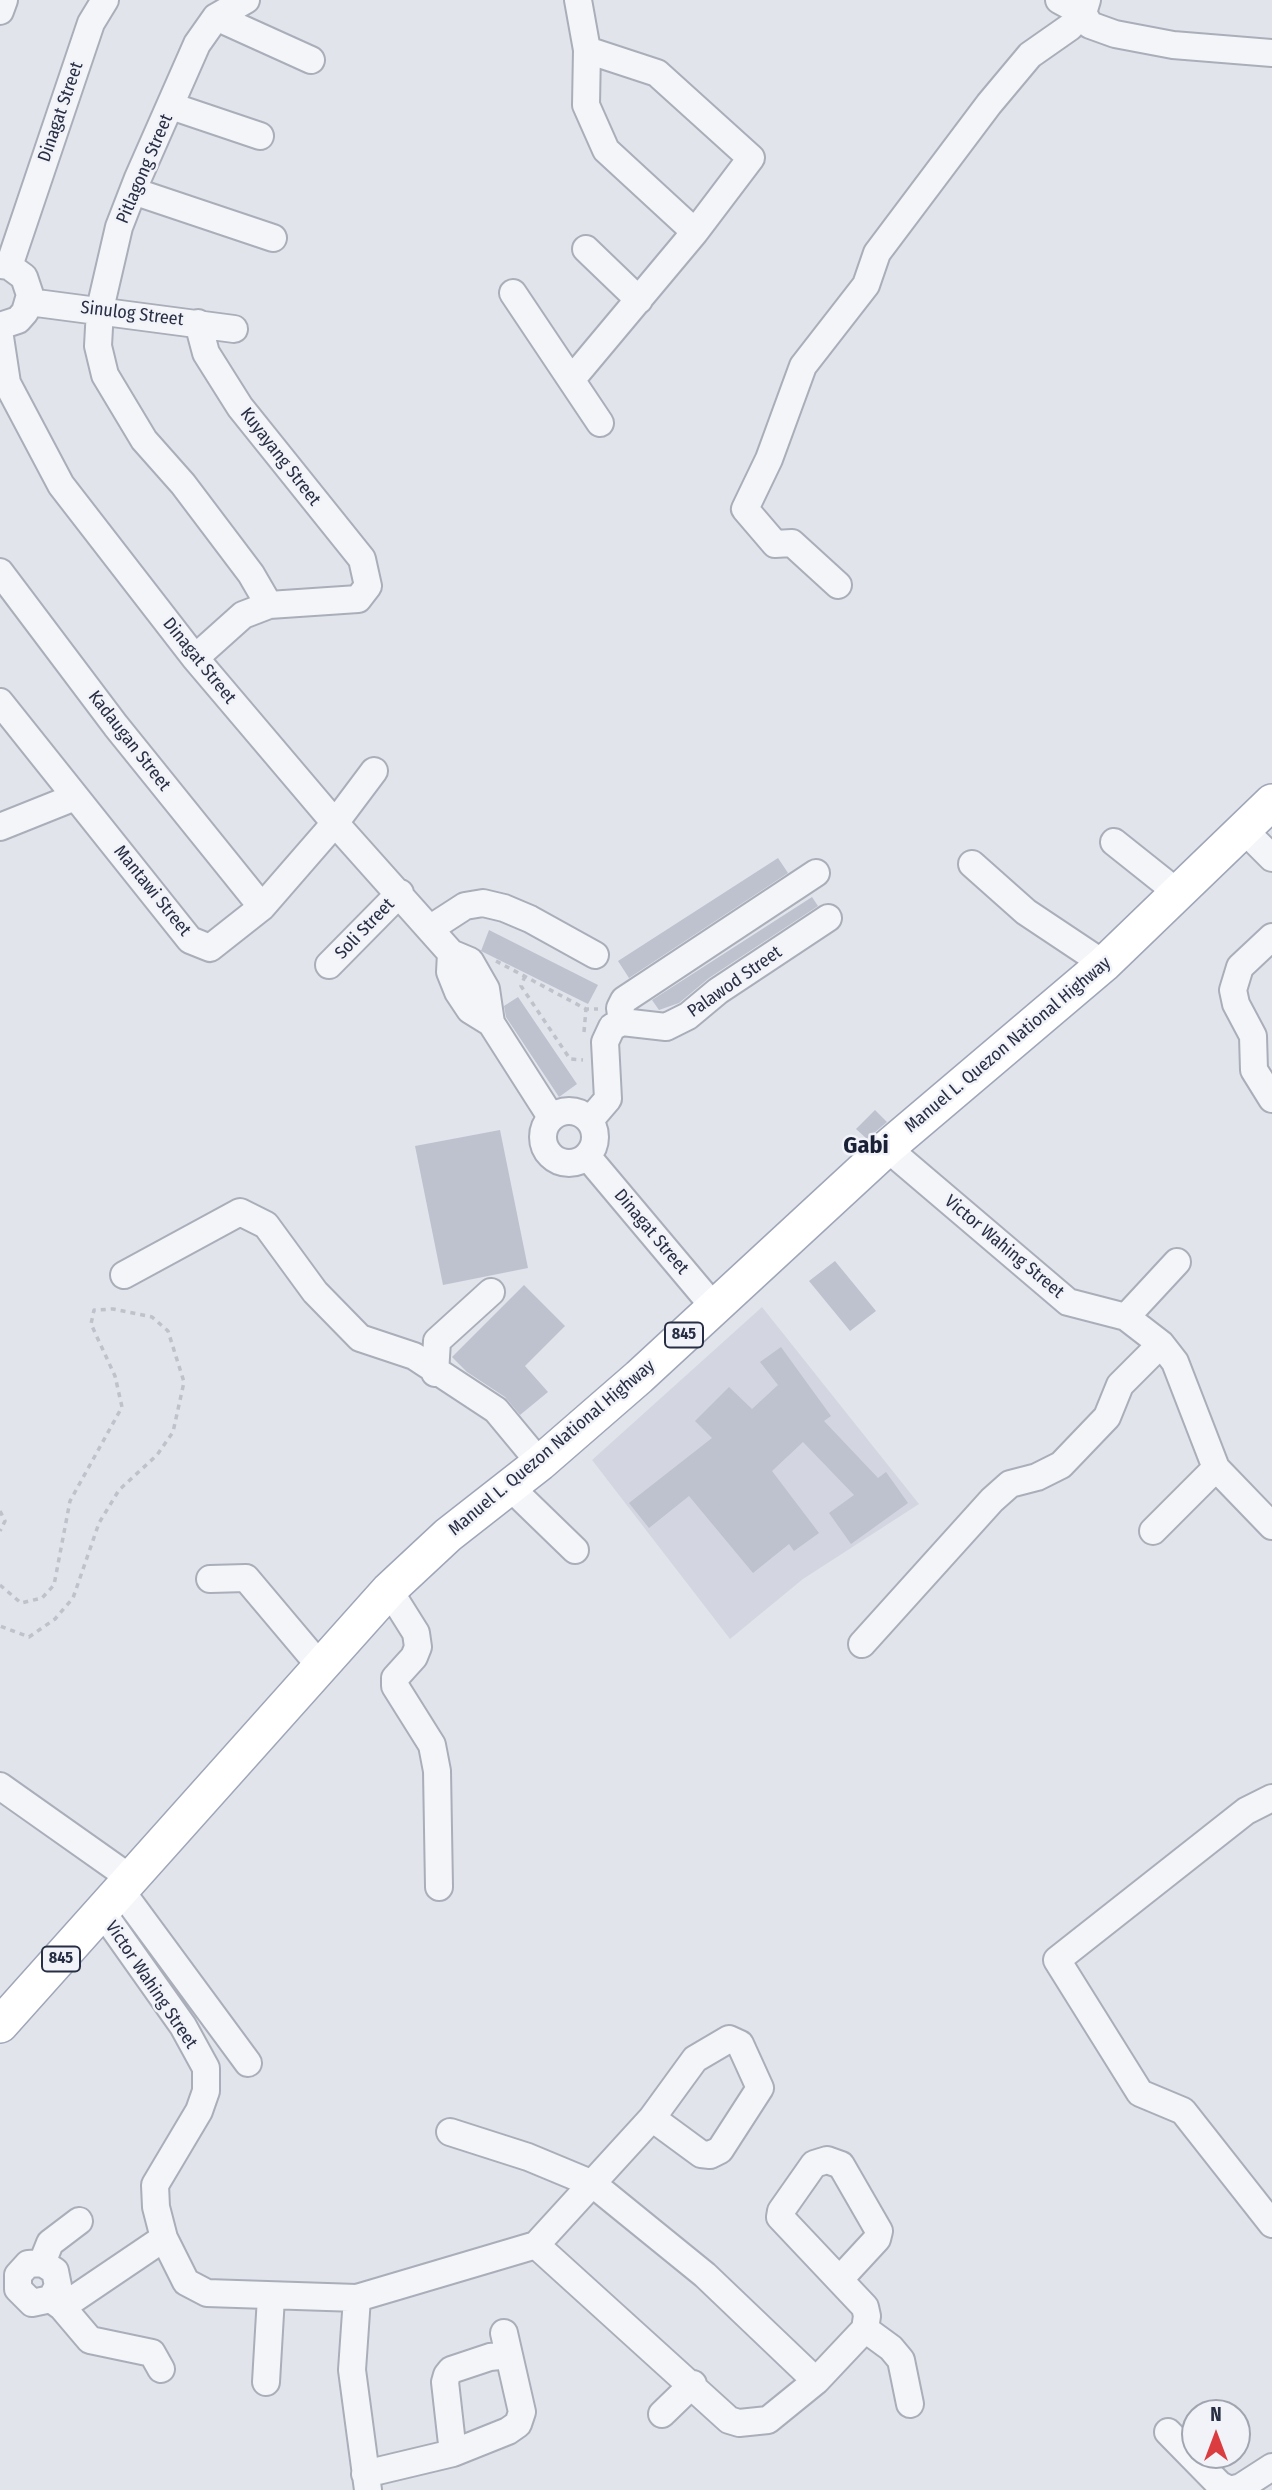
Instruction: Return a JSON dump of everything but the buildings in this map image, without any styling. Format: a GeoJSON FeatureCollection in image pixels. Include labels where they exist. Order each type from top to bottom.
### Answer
{"type":"FeatureCollection","features":[{"type":"Feature","properties":{"kind":"main road","name":"Manuel L. Quezon National Highway"},"geometry":{"type":"LineString","coordinates":[[0,2025],[389,1590],[448,1535],[540,1463],[887,1147],[1104,964],[1262,817]]}},
{"type":"Feature","properties":{"kind":"street"},"geometry":{"type":"LineString","coordinates":[[0,11],[4,0]]}},
{"type":"Feature","properties":{"kind":"street","name":"Dinagat Street"},"geometry":{"type":"LineString","coordinates":[[5,265],[91,23],[105,0]]}},
{"type":"Feature","properties":{"kind":"street","name":"Pitlagong Street"},"geometry":{"type":"LineString","coordinates":[[246,0],[216,17],[197,44],[133,191],[119,227],[100,309],[98,346],[105,375],[144,440],[183,484],[251,574],[269,605]]}},
{"type":"Feature","properties":{"kind":"street"},"geometry":{"type":"LineString","coordinates":[[578,0],[587,50],[586,105],[606,150],[695,232]]}},
{"type":"Feature","properties":{"kind":"street"},"geometry":{"type":"LineString","coordinates":[[1059,0],[1085,6]]}},
{"type":"Feature","properties":{"kind":"street"},"geometry":{"type":"LineString","coordinates":[[1085,6],[1090,25],[1115,34],[1173,45],[1272,53]]}},
{"type":"Feature","properties":{"kind":"street"},"geometry":{"type":"LineString","coordinates":[[838,585],[792,543],[775,544],[744,509],[769,459],[803,366],[866,285],[877,253],[989,104],[1030,55],[1070,27],[1085,6]]}},
{"type":"Feature","properties":{"kind":"street"},"geometry":{"type":"LineString","coordinates":[[216,17],[311,60]]}},
{"type":"Feature","properties":{"kind":"street"},"geometry":{"type":"LineString","coordinates":[[572,379],[695,232],[751,158],[657,74],[587,50]]}},
{"type":"Feature","properties":{"kind":"street"},"geometry":{"type":"LineString","coordinates":[[171,106],[260,136]]}},
{"type":"Feature","properties":{"kind":"street"},"geometry":{"type":"LineString","coordinates":[[133,191],[273,238]]}},
{"type":"Feature","properties":{"kind":"street"},"geometry":{"type":"LineString","coordinates":[[586,248],[639,300]]}},
{"type":"Feature","properties":{"kind":"street"},"geometry":{"type":"LineString","coordinates":[[0,326],[18,320],[29,302],[28,286],[24,277],[5,265]]}},
{"type":"Feature","properties":{"kind":"street"},"geometry":{"type":"LineString","coordinates":[[513,293],[600,423]]}},
{"type":"Feature","properties":{"kind":"street","name":"Sinulog Street"},"geometry":{"type":"LineString","coordinates":[[29,302],[100,309],[234,329]]}},
{"type":"Feature","properties":{"kind":"street","name":"Kuyayang Street"},"geometry":{"type":"LineString","coordinates":[[198,323],[206,353],[240,407],[362,559],[368,586],[358,599],[269,605]]}},
{"type":"Feature","properties":{"kind":"street","name":"Dinagat Street"},"geometry":{"type":"LineString","coordinates":[[0,337],[7,383],[61,485],[195,659],[335,823],[451,953],[450,972],[454,985],[470,1010],[492,1023],[551,1117]]}},
{"type":"Feature","properties":{"kind":"street","name":"Kadaugan Street"},"geometry":{"type":"LineString","coordinates":[[0,572],[116,726],[262,907]]}},
{"type":"Feature","properties":{"kind":"street"},"geometry":{"type":"LineString","coordinates":[[195,659],[243,615],[269,605]]}},
{"type":"Feature","properties":{"kind":"street","name":"Mantawi Street"},"geometry":{"type":"LineString","coordinates":[[0,702],[190,940],[210,948],[262,907],[335,823],[374,771]]}},
{"type":"Feature","properties":{"kind":"street"},"geometry":{"type":"LineString","coordinates":[[0,827],[75,797]]}},
{"type":"Feature","properties":{"kind":"street"},"geometry":{"type":"LineString","coordinates":[[1262,817],[1272,858]]}},
{"type":"Feature","properties":{"kind":"street"},"geometry":{"type":"LineString","coordinates":[[1114,842],[1178,893]]}},
{"type":"Feature","properties":{"kind":"street"},"geometry":{"type":"LineString","coordinates":[[972,864],[1026,912],[1104,964]]}},
{"type":"Feature","properties":{"kind":"street"},"geometry":{"type":"LineString","coordinates":[[590,1120],[608,1099],[605,1042],[621,1015],[624,1000],[816,873]]}},
{"type":"Feature","properties":{"kind":"street","name":"Soli Street"},"geometry":{"type":"LineString","coordinates":[[329,965],[400,893]]}},
{"type":"Feature","properties":{"kind":"street"},"geometry":{"type":"LineString","coordinates":[[431,929],[466,906],[483,903],[530,919],[595,955]]}},
{"type":"Feature","properties":{"kind":"street","name":"Palawod Street"},"geometry":{"type":"LineString","coordinates":[[621,1015],[666,1027],[688,1016],[718,991],[828,918]]}},
{"type":"Feature","properties":{"kind":"street"},"geometry":{"type":"LineString","coordinates":[[1268,951],[1240,967],[1233,990],[1236,1003],[1253,1036],[1254,1070],[1272,1099]]}},
{"type":"Feature","properties":{"kind":"street"},"geometry":{"type":"LineString","coordinates":[[565,1111],[574,1111],[590,1120],[596,1136],[594,1149],[587,1156],[567,1163],[550,1155],[542,1138],[551,1117],[565,1111]]}},
{"type":"Feature","properties":{"kind":"street","name":"Victor Wahing Street"},"geometry":{"type":"LineString","coordinates":[[887,1147],[1068,1302],[1126,1317],[1161,1343],[1175,1362],[1216,1468],[1272,1527]]}},
{"type":"Feature","properties":{"kind":"street","name":"Dinagat Street"},"geometry":{"type":"LineString","coordinates":[[587,1156],[714,1307]]}},
{"type":"Feature","properties":{"kind":"street"},"geometry":{"type":"LineString","coordinates":[[124,1275],[240,1212],[266,1225],[315,1292],[360,1338],[414,1356],[435,1373],[496,1410],[540,1463]]}},
{"type":"Feature","properties":{"kind":"street"},"geometry":{"type":"LineString","coordinates":[[1126,1317],[1177,1262]]}},
{"type":"Feature","properties":{"kind":"street"},"geometry":{"type":"LineString","coordinates":[[435,1373],[437,1341],[492,1292]]}},
{"type":"Feature","properties":{"kind":"street"},"geometry":{"type":"LineString","coordinates":[[862,1644],[992,1500],[1010,1484],[1037,1477],[1061,1465],[1107,1417],[1119,1385],[1161,1343]]}},
{"type":"Feature","properties":{"kind":"street"},"geometry":{"type":"LineString","coordinates":[[1153,1531],[1216,1468]]}},
{"type":"Feature","properties":{"kind":"street"},"geometry":{"type":"LineString","coordinates":[[510,1487],[575,1550]]}},
{"type":"Feature","properties":{"kind":"street"},"geometry":{"type":"LineString","coordinates":[[210,1579],[246,1578],[321,1667]]}},
{"type":"Feature","properties":{"kind":"street"},"geometry":{"type":"LineString","coordinates":[[389,1590],[416,1633],[418,1647],[414,1657],[395,1678],[395,1686],[432,1745],[437,1771],[439,1887]]}},
{"type":"Feature","properties":{"kind":"street"},"geometry":{"type":"LineString","coordinates":[[0,1786],[119,1895],[248,2063]]}},
{"type":"Feature","properties":{"kind":"street"},"geometry":{"type":"LineString","coordinates":[[1272,1798],[1245,1811],[1057,1960],[1140,2094],[1182,2111],[1272,2224]]}},
{"type":"Feature","properties":{"kind":"street","name":"Victor Wahing Street"},"geometry":{"type":"LineString","coordinates":[[119,1895],[206,2068],[206,2091],[199,2110],[155,2185],[156,2207],[163,2238],[186,2281],[207,2293],[357,2298],[536,2245]]}},
{"type":"Feature","properties":{"kind":"street"},"geometry":{"type":"LineString","coordinates":[[652,2118],[536,2245],[693,2384],[729,2420],[753,2424],[768,2420],[816,2381],[865,2329],[865,2307],[840,2279]]}},
{"type":"Feature","properties":{"kind":"street"},"geometry":{"type":"LineString","coordinates":[[450,2132],[528,2157],[593,2184],[705,2275],[816,2381]]}},
{"type":"Feature","properties":{"kind":"street"},"geometry":{"type":"LineString","coordinates":[[42,2263],[50,2243],[79,2221]]}},
{"type":"Feature","properties":{"kind":"street"},"geometry":{"type":"LineString","coordinates":[[161,2369],[152,2353],[90,2340],[56,2303],[58,2286],[55,2271],[42,2263],[28,2264],[9,2292],[32,2303],[56,2303],[163,2238]]}},
{"type":"Feature","properties":{"kind":"street"},"geometry":{"type":"LineString","coordinates":[[266,2382],[271,2297]]}},
{"type":"Feature","properties":{"kind":"street"},"geometry":{"type":"LineString","coordinates":[[357,2298],[352,2371],[367,2482],[453,2453],[508,2431],[521,2418],[507,2344],[490,2357],[451,2370],[447,2375],[453,2453]]}},
{"type":"Feature","properties":{"kind":"street"},"geometry":{"type":"LineString","coordinates":[[865,2329],[891,2348],[901,2360],[910,2404]]}},
{"type":"Feature","properties":{"kind":"street"},"geometry":{"type":"LineString","coordinates":[[662,2414],[693,2384]]}},
{"type":"Feature","properties":{"kind":"street"},"geometry":{"type":"LineString","coordinates":[[1168,2432],[1220,2485],[1230,2490],[1241,2487],[1272,2467]]}},
{"type":"Feature","properties":{"kind":"path"},"geometry":{"type":"LineString","coordinates":[[490,958],[586,1009],[621,1015]]}},
{"type":"Feature","properties":{"kind":"path"},"geometry":{"type":"LineString","coordinates":[[525,976],[521,986],[570,1059],[583,1060]]}},
{"type":"Feature","properties":{"kind":"path"},"geometry":{"type":"LineString","coordinates":[[0,1585],[22,1603],[42,1598],[54,1585],[70,1502],[122,1407],[115,1376],[91,1324],[94,1310],[113,1309],[152,1317],[168,1331],[184,1382],[173,1432],[157,1455],[119,1490],[99,1523],[73,1598],[55,1619],[29,1637],[0,1626]]}},
{"type":"Feature","properties":{"kind":"path"},"geometry":{"type":"LineString","coordinates":[[0,1511],[5,1521],[0,1531]]}},
{"type":"Feature","properties":{"kind":"shaded area"},"geometry":{"type":"Polygon","coordinates":[[[762,1307],[919,1504],[803,1579],[730,1639],[592,1460],[762,1307]]]}},
{"type":"Feature","properties":{"kind":"district","name":"Gabi"},"geometry":{"type":"Point","coordinates":[866,1146]}}]}
